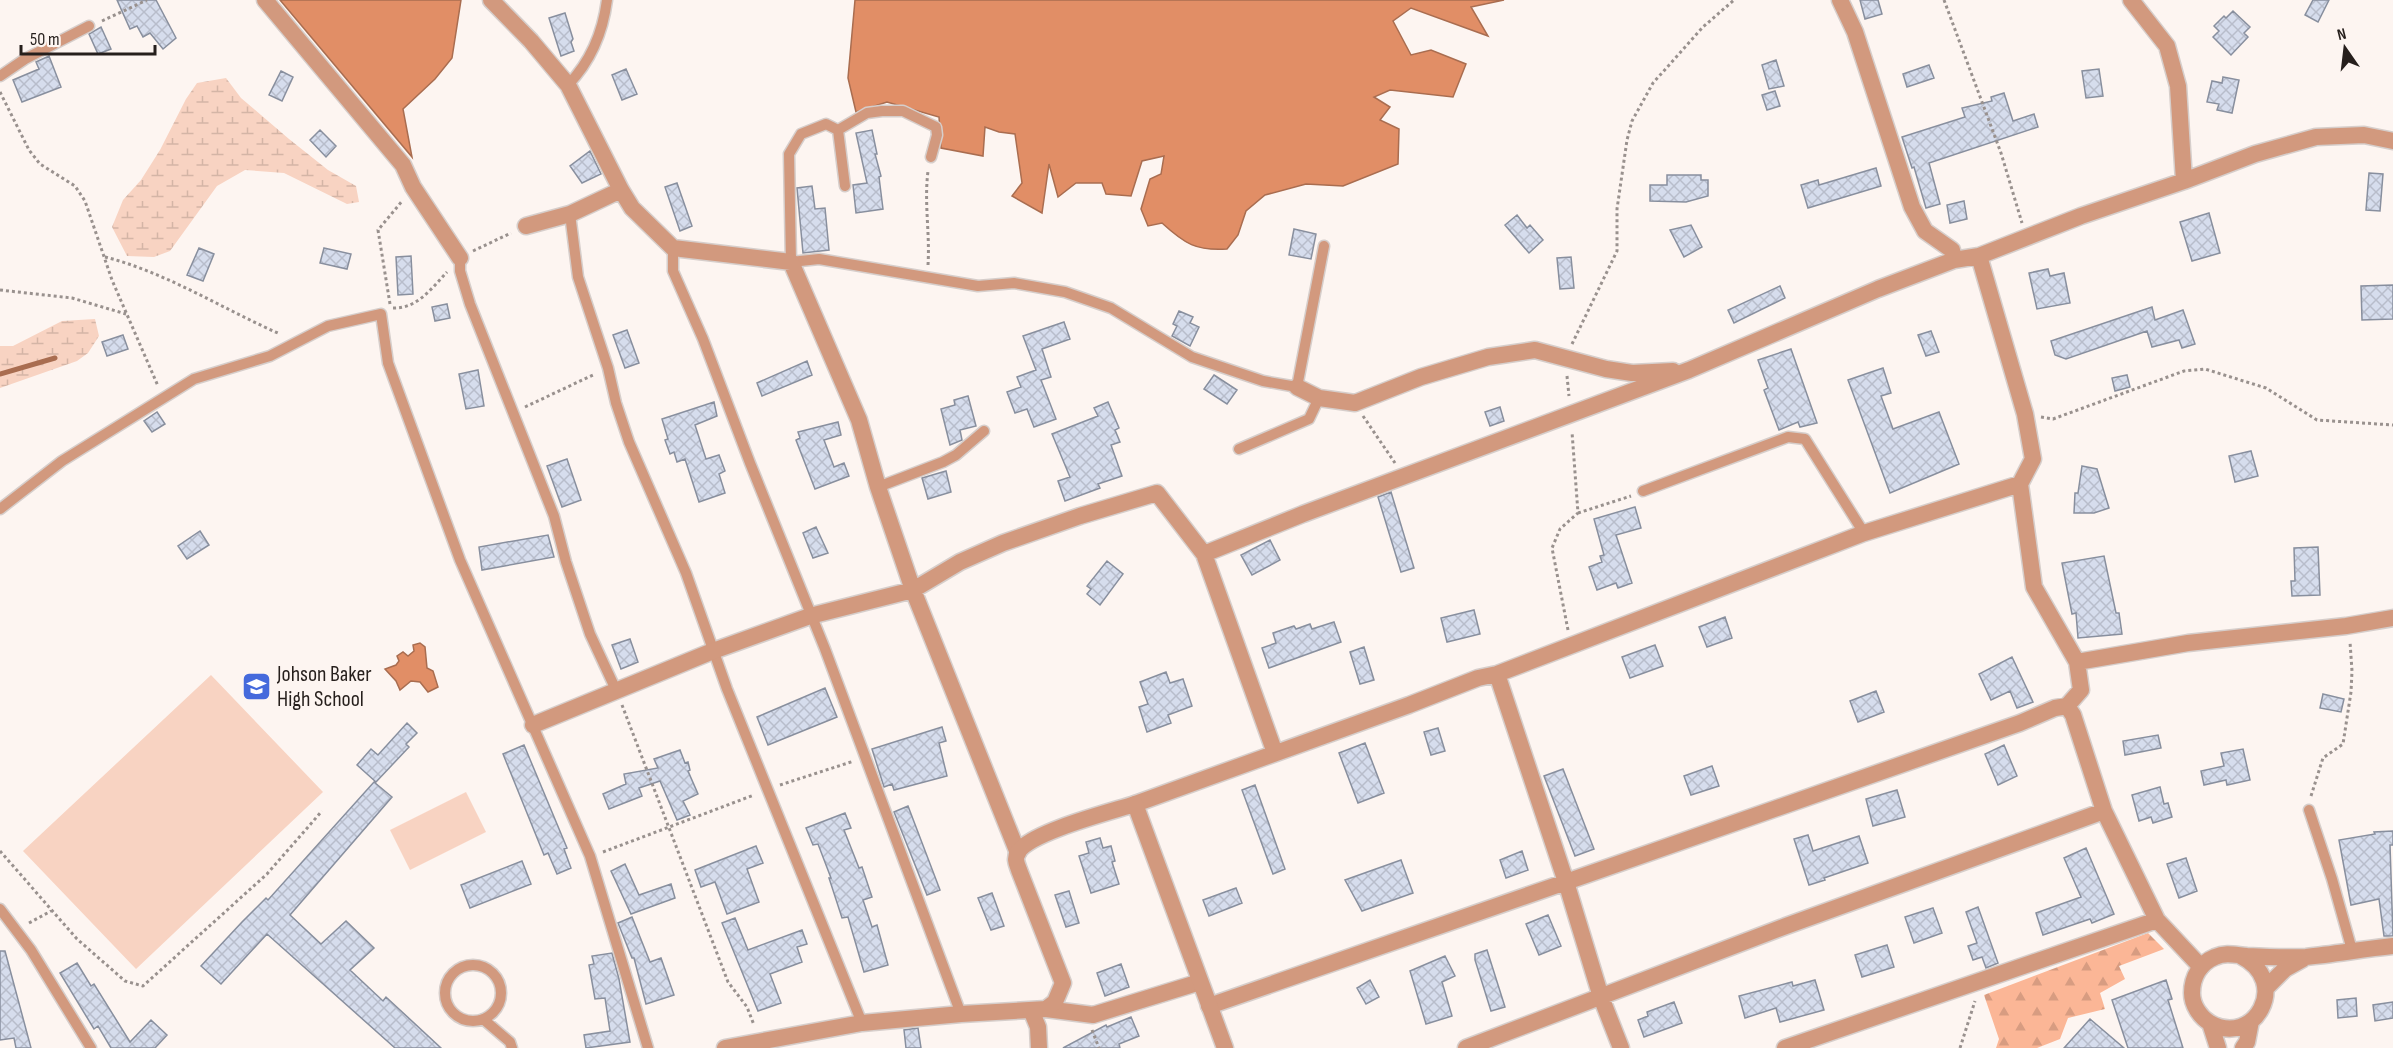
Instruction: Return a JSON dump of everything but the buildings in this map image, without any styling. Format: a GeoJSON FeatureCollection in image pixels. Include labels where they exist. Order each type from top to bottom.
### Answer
{"type":"FeatureCollection","features":[{"type":"Feature","properties":{"kind":"street"},"geometry":{"type":"LineString","coordinates":[[265,0],[403,165],[413,187],[460,258]]}},
{"type":"Feature","properties":{"kind":"street"},"geometry":{"type":"LineString","coordinates":[[491,0],[568,85],[632,208],[673,248],[791,262],[859,420],[878,487],[913,590],[1017,853],[1016,861],[1019,870],[1063,983],[1055,1002],[1039,1010]]}},
{"type":"Feature","properties":{"kind":"street"},"geometry":{"type":"LineString","coordinates":[[1840,0],[1855,32],[1912,207],[1925,231],[1952,250],[1954,260]]}},
{"type":"Feature","properties":{"kind":"street"},"geometry":{"type":"LineString","coordinates":[[2131,0],[2167,46],[2178,86],[2184,182]]}},
{"type":"Feature","properties":{"kind":"street"},"geometry":{"type":"LineString","coordinates":[[1204,554],[1689,370],[1878,288],[1954,260],[1979,256],[2026,236],[2184,182],[2255,154],[2316,137],[2364,135],[2393,141]]}},
{"type":"Feature","properties":{"kind":"street"},"geometry":{"type":"LineString","coordinates":[[526,226],[570,214],[621,190]]}},
{"type":"Feature","properties":{"kind":"street"},"geometry":{"type":"LineString","coordinates":[[1209,1006],[2020,723],[2055,708],[2067,706],[2081,690],[2077,662],[2034,587],[2020,484],[2033,459],[2025,414],[1979,256]]}},
{"type":"Feature","properties":{"kind":"street"},"geometry":{"type":"LineString","coordinates":[[1297,387],[1319,398],[1355,404],[1421,378],[1488,357],[1536,350],[1606,369],[1632,373],[1689,370]]}},
{"type":"Feature","properties":{"kind":"street"},"geometry":{"type":"LineString","coordinates":[[1017,853],[1027,844],[1045,834],[1135,804],[1478,678],[1497,674],[1864,533],[2020,484]]}},
{"type":"Feature","properties":{"kind":"street"},"geometry":{"type":"LineString","coordinates":[[533,725],[713,651],[810,616],[913,590],[960,562],[1003,543],[1080,516],[1157,493],[1204,554],[1275,753]]}},
{"type":"Feature","properties":{"kind":"street"},"geometry":{"type":"LineString","coordinates":[[2077,662],[2188,643],[2346,626],[2393,618]]}},
{"type":"Feature","properties":{"kind":"street"},"geometry":{"type":"LineString","coordinates":[[1497,674],[1566,882],[1601,997],[1621,1048]]}},
{"type":"Feature","properties":{"kind":"street"},"geometry":{"type":"LineString","coordinates":[[2067,706],[2073,715],[2104,811],[2157,920],[2200,967]]}},
{"type":"Feature","properties":{"kind":"street"},"geometry":{"type":"LineString","coordinates":[[1135,804],[1225,1048]]}},
{"type":"Feature","properties":{"kind":"street"},"geometry":{"type":"LineString","coordinates":[[1466,1048],[1786,926],[2104,811]]}},
{"type":"Feature","properties":{"kind":"street"},"geometry":{"type":"LineString","coordinates":[[1785,1048],[2157,920]]}},
{"type":"Feature","properties":{"kind":"street"},"geometry":{"type":"LineString","coordinates":[[2251,1021],[2231,1028],[2220,1027],[2201,1016],[2192,997],[2195,976],[2207,961],[2223,954],[2307,957],[2393,946]]}},
{"type":"Feature","properties":{"kind":"street"},"geometry":{"type":"LineString","coordinates":[[2241,956],[2259,968],[2266,988],[2263,1006],[2251,1021],[2247,1042],[2243,1048]]}},
{"type":"Feature","properties":{"kind":"street"},"geometry":{"type":"LineString","coordinates":[[2266,988],[2285,969],[2307,957]]}},
{"type":"Feature","properties":{"kind":"street"},"geometry":{"type":"LineString","coordinates":[[725,1048],[861,1023],[961,1014],[1039,1010],[1093,1015],[1200,982]]}},
{"type":"Feature","properties":{"kind":"street"},"geometry":{"type":"LineString","coordinates":[[1039,1010],[1039,1048]]}},
{"type":"Feature","properties":{"kind":"street"},"geometry":{"type":"LineString","coordinates":[[2210,1023],[2218,1048]]}},
{"type":"Feature","properties":{"kind":"lane"},"geometry":{"type":"LineString","coordinates":[[568,85],[583,70],[605,18],[607,0]]}},
{"type":"Feature","properties":{"kind":"lane"},"geometry":{"type":"LineString","coordinates":[[0,76],[25,59],[89,26]]}},
{"type":"Feature","properties":{"kind":"lane"},"geometry":{"type":"LineString","coordinates":[[838,130],[867,113],[903,111],[936,127],[937,135],[931,157]]}},
{"type":"Feature","properties":{"kind":"lane"},"geometry":{"type":"LineString","coordinates":[[838,130],[826,124],[801,134],[789,154],[791,262],[819,258],[978,286],[1014,283],[1065,292],[1111,308],[1192,357],[1263,381],[1297,387],[1324,246]]}},
{"type":"Feature","properties":{"kind":"lane"},"geometry":{"type":"LineString","coordinates":[[838,130],[845,186]]}},
{"type":"Feature","properties":{"kind":"lane"},"geometry":{"type":"LineString","coordinates":[[570,214],[578,277],[629,442],[662,524],[686,573],[713,651],[861,1023]]}},
{"type":"Feature","properties":{"kind":"lane"},"geometry":{"type":"LineString","coordinates":[[673,248],[672,271],[703,339],[865,757],[961,1014]]}},
{"type":"Feature","properties":{"kind":"lane"},"geometry":{"type":"LineString","coordinates":[[460,258],[460,271],[470,304],[554,516],[566,562],[590,634],[616,690]]}},
{"type":"Feature","properties":{"kind":"lane"},"geometry":{"type":"LineString","coordinates":[[0,509],[62,461],[194,379],[270,356],[328,326],[381,314],[388,363],[460,560],[590,856],[648,1048]]}},
{"type":"Feature","properties":{"kind":"lane"},"geometry":{"type":"LineString","coordinates":[[1239,449],[1309,419],[1319,398]]}},
{"type":"Feature","properties":{"kind":"lane"},"geometry":{"type":"LineString","coordinates":[[878,487],[943,462],[956,455],[984,431]]}},
{"type":"Feature","properties":{"kind":"lane"},"geometry":{"type":"LineString","coordinates":[[1643,491],[1788,437],[1805,439],[1864,533]]}},
{"type":"Feature","properties":{"kind":"lane"},"geometry":{"type":"LineString","coordinates":[[2309,810],[2352,950]]}},
{"type":"Feature","properties":{"kind":"lane"},"geometry":{"type":"LineString","coordinates":[[0,909],[21,937],[91,1048]]}},
{"type":"Feature","properties":{"kind":"lane"},"geometry":{"type":"LineString","coordinates":[[483,1019],[497,1007],[501,989],[493,973],[477,965],[468,965],[452,974],[447,982],[446,1000],[450,1009],[456,1015],[474,1020],[483,1019],[510,1042],[512,1048]]}},
{"type":"Feature","properties":{"kind":"path"},"geometry":{"type":"LineString","coordinates":[[89,26],[114,17],[147,0]]}},
{"type":"Feature","properties":{"kind":"path"},"geometry":{"type":"LineString","coordinates":[[1578,513],[1565,357],[1617,251],[1617,209],[1632,121],[1653,83],[1702,27],[1734,0]]}},
{"type":"Feature","properties":{"kind":"path"},"geometry":{"type":"LineString","coordinates":[[1944,0],[2001,153],[2026,236]]}},
{"type":"Feature","properties":{"kind":"path"},"geometry":{"type":"LineString","coordinates":[[0,92],[29,150],[40,164],[75,186],[85,201],[126,314],[163,398]]}},
{"type":"Feature","properties":{"kind":"path"},"geometry":{"type":"LineString","coordinates":[[927,277],[929,243],[925,197],[931,157]]}},
{"type":"Feature","properties":{"kind":"path"},"geometry":{"type":"LineString","coordinates":[[413,187],[378,230],[391,308],[401,308],[423,298],[460,258],[526,226]]}},
{"type":"Feature","properties":{"kind":"path"},"geometry":{"type":"LineString","coordinates":[[105,257],[154,275],[286,337],[294,343]]}},
{"type":"Feature","properties":{"kind":"path"},"geometry":{"type":"LineString","coordinates":[[0,290],[72,298],[126,314]]}},
{"type":"Feature","properties":{"kind":"path"},"geometry":{"type":"LineString","coordinates":[[512,413],[608,368]]}},
{"type":"Feature","properties":{"kind":"path"},"geometry":{"type":"LineString","coordinates":[[2025,414],[2053,419],[2184,371],[2205,369],[2266,388],[2317,420],[2393,425]]}},
{"type":"Feature","properties":{"kind":"path"},"geometry":{"type":"LineString","coordinates":[[1355,404],[1404,477]]}},
{"type":"Feature","properties":{"kind":"path"},"geometry":{"type":"LineString","coordinates":[[1568,647],[1569,626],[1552,548],[1560,529],[1578,513],[1643,491]]}},
{"type":"Feature","properties":{"kind":"path"},"geometry":{"type":"LineString","coordinates":[[2309,810],[2311,794],[2323,758],[2343,744],[2352,671],[2350,637],[2346,626]]}},
{"type":"Feature","properties":{"kind":"path"},"geometry":{"type":"LineString","coordinates":[[616,690],[728,982],[747,1007],[761,1040]]}},
{"type":"Feature","properties":{"kind":"path"},"geometry":{"type":"LineString","coordinates":[[590,856],[768,789],[865,757]]}},
{"type":"Feature","properties":{"kind":"path"},"geometry":{"type":"LineString","coordinates":[[0,852],[77,939],[125,981],[143,986],[267,874],[322,811]]}},
{"type":"Feature","properties":{"kind":"path"},"geometry":{"type":"LineString","coordinates":[[21,937],[26,924],[51,911]]}},
{"type":"Feature","properties":{"kind":"path"},"geometry":{"type":"LineString","coordinates":[[1960,1048],[1980,982]]}},
{"type":"Feature","properties":{"kind":"green space"},"geometry":{"type":"Polygon","coordinates":[[[226,78],[241,98],[289,139],[328,170],[356,186],[359,202],[347,204],[284,173],[245,170],[217,186],[170,251],[154,257],[127,256],[112,227],[123,200],[141,180],[160,150],[186,99],[197,83],[226,78]]]}},
{"type":"Feature","properties":{"kind":"green space"},"geometry":{"type":"Polygon","coordinates":[[[95,319],[99,336],[88,353],[77,361],[0,388],[0,346],[13,346],[62,321],[95,319]]]}},
{"type":"Feature","properties":{"kind":"green space"},"geometry":{"type":"Polygon","coordinates":[[[211,675],[323,792],[136,969],[23,851],[211,675]]]}},
{"type":"Feature","properties":{"kind":"green space"},"geometry":{"type":"Polygon","coordinates":[[[466,792],[486,832],[410,870],[390,830],[466,792]]]}},
{"type":"Feature","properties":{"kind":"green space"},"geometry":{"type":"Polygon","coordinates":[[[2148,933],[2164,949],[2119,966],[2125,979],[2100,993],[2105,1009],[2068,1018],[2060,1039],[2037,1048],[1996,1048],[1999,1039],[1984,995],[2148,933]]]}},
{"type":"Feature","properties":{"kind":"shaded area"},"geometry":{"type":"Polygon","coordinates":[[[280,0],[461,0],[452,58],[435,79],[403,109],[412,157],[280,0]]]}},
{"type":"Feature","properties":{"kind":"shaded area"},"geometry":{"type":"Polygon","coordinates":[[[855,0],[1504,0],[1471,7],[1488,36],[1411,8],[1393,21],[1411,55],[1431,50],[1466,64],[1453,97],[1390,90],[1374,97],[1390,107],[1380,120],[1399,129],[1398,164],[1343,186],[1306,184],[1265,195],[1246,211],[1238,235],[1227,249],[1207,249],[1184,241],[1162,223],[1148,226],[1141,209],[1150,179],[1161,174],[1164,156],[1142,161],[1131,196],[1106,194],[1102,183],[1076,183],[1058,197],[1049,164],[1042,213],[1012,196],[1022,183],[1015,134],[985,127],[983,156],[941,148],[939,117],[887,102],[856,112],[848,78],[855,0]]]}},
{"type":"Feature","properties":{"kind":"shaded area"},"geometry":{"type":"Polygon","coordinates":[[[420,643],[425,647],[427,668],[433,671],[438,687],[428,692],[420,682],[411,681],[400,690],[396,681],[385,669],[396,665],[399,661],[397,656],[403,652],[408,656],[414,651],[413,645],[420,643]]]}},
{"type":"Feature","properties":{"kind":"waterway"},"geometry":{"type":"LineString","coordinates":[[0,374],[55,358]]}},
{"type":"Feature","properties":{"kind":"place","name":"Johson Baker High School"},"geometry":{"type":"Point","coordinates":[256,687]}}]}
